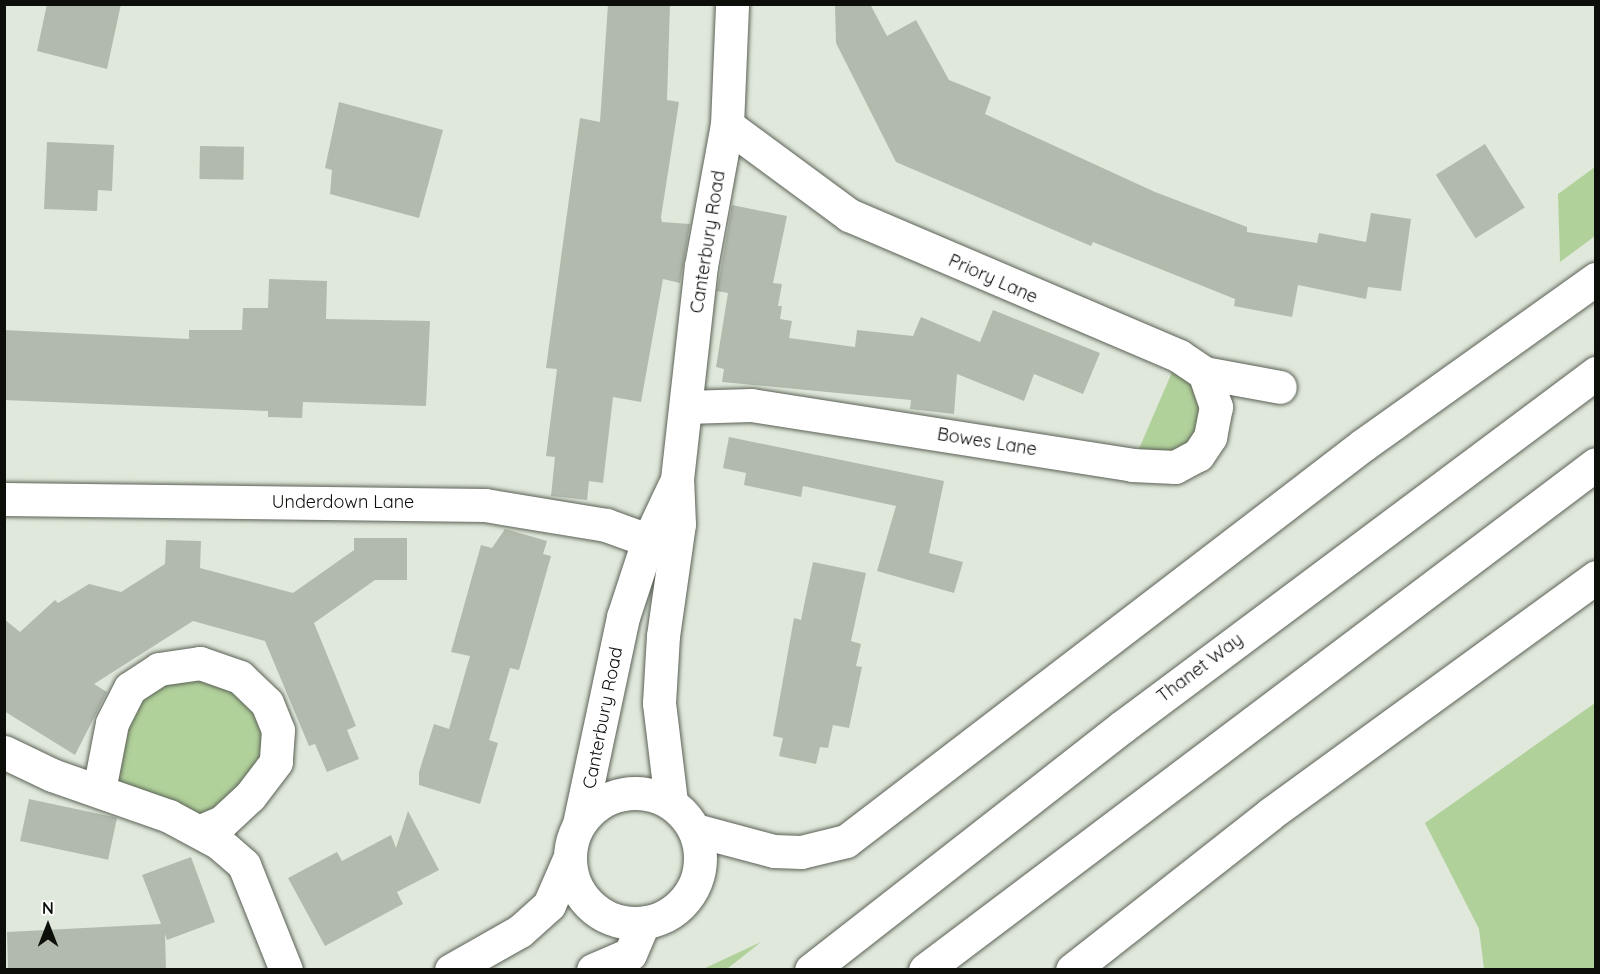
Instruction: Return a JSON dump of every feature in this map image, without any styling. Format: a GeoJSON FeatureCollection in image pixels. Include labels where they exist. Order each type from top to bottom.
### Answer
{"type":"FeatureCollection","features":[{"type":"Feature","properties":{"kind":"main road","name":"Canterbury Road"},"geometry":{"type":"LineString","coordinates":[[670,802],[658,703],[662,545],[677,479],[701,266],[727,125],[732,4]]}},
{"type":"Feature","properties":{"kind":"main road","name":"Priory Lane"},"geometry":{"type":"LineString","coordinates":[[727,125],[849,215],[1179,356],[1204,373],[1280,387]]}},
{"type":"Feature","properties":{"kind":"main road"},"geometry":{"type":"LineString","coordinates":[[695,830],[774,851],[801,852],[846,841],[1363,445],[1596,279]]}},
{"type":"Feature","properties":{"kind":"main road","name":"Bowes Lane"},"geometry":{"type":"LineString","coordinates":[[686,407],[751,405],[1132,465],[1175,467],[1198,455],[1210,438],[1216,407],[1204,373]]}},
{"type":"Feature","properties":{"kind":"main road","name":"Thanet Way"},"geometry":{"type":"LineString","coordinates":[[811,969],[1227,648],[1596,373]]}},
{"type":"Feature","properties":{"kind":"main road"},"geometry":{"type":"LineString","coordinates":[[925,969],[1596,464]]}},
{"type":"Feature","properties":{"kind":"main road","name":"Underdown Lane"},"geometry":{"type":"LineString","coordinates":[[4,499],[485,505],[585,521],[662,545]]}},
{"type":"Feature","properties":{"kind":"main road","name":"Canterbury Road"},"geometry":{"type":"LineString","coordinates":[[579,824],[623,617],[662,545]]}},
{"type":"Feature","properties":{"kind":"main road"},"geometry":{"type":"LineString","coordinates":[[1072,969],[1195,872],[1596,577]]}},
{"type":"Feature","properties":{"kind":"main road"},"geometry":{"type":"LineString","coordinates":[[99,790],[112,723],[130,688],[159,669],[200,663],[240,676],[267,703],[278,730],[276,762],[250,796],[222,822],[201,831]]}},
{"type":"Feature","properties":{"kind":"main road"},"geometry":{"type":"LineString","coordinates":[[4,752],[52,775],[99,790],[201,831],[244,865],[286,969]]}},
{"type":"Feature","properties":{"kind":"main road"},"geometry":{"type":"LineString","coordinates":[[451,969],[520,931],[549,905],[569,859],[579,824],[603,800],[619,794],[636,792],[670,802],[695,830],[700,850],[693,890],[680,906],[643,923],[619,922],[585,900],[569,859]]}},
{"type":"Feature","properties":{"kind":"main road"},"geometry":{"type":"LineString","coordinates":[[1107,969],[1195,872]]}},
{"type":"Feature","properties":{"kind":"main road"},"geometry":{"type":"LineString","coordinates":[[592,969],[630,954],[643,923]]}},
{"type":"Feature","properties":{"kind":"green space"},"geometry":{"type":"Polygon","coordinates":[[[1595,167],[1595,236],[1560,262],[1558,194],[1595,167]]]}},
{"type":"Feature","properties":{"kind":"green space"},"geometry":{"type":"Polygon","coordinates":[[[1179,356],[1204,373],[1210,437],[1132,465],[1179,356]]]}},
{"type":"Feature","properties":{"kind":"green space"},"geometry":{"type":"Polygon","coordinates":[[[200,663],[278,730],[222,822],[126,798],[103,755],[130,688],[200,663]]]}},
{"type":"Feature","properties":{"kind":"green space"},"geometry":{"type":"Polygon","coordinates":[[[1595,703],[1595,969],[1484,969],[1479,929],[1425,823],[1595,703]]]}},
{"type":"Feature","properties":{"kind":"green space"},"geometry":{"type":"Polygon","coordinates":[[[761,942],[727,969],[703,969],[761,942]]]}},
{"type":"Feature","properties":{"kind":"building"},"geometry":{"type":"Polygon","coordinates":[[[47,4],[121,4],[107,69],[37,51],[47,4]]]}},
{"type":"Feature","properties":{"kind":"building"},"geometry":{"type":"Polygon","coordinates":[[[608,4],[670,4],[667,100],[679,102],[661,217],[662,222],[690,224],[680,283],[663,279],[641,402],[613,397],[603,483],[589,481],[587,500],[551,496],[555,457],[546,456],[557,369],[546,368],[580,118],[600,122],[608,4]]]}},
{"type":"Feature","properties":{"kind":"building"},"geometry":{"type":"Polygon","coordinates":[[[835,4],[870,4],[887,36],[916,20],[949,80],[991,97],[985,114],[1155,192],[1247,227],[1247,232],[1317,243],[1319,233],[1366,242],[1371,213],[1411,219],[1401,291],[1368,287],[1366,299],[1298,285],[1292,317],[1234,306],[1235,299],[1093,242],[1091,246],[896,162],[836,43],[835,4]]]}},
{"type":"Feature","properties":{"kind":"building"},"geometry":{"type":"Polygon","coordinates":[[[339,102],[443,130],[419,218],[330,194],[332,170],[325,168],[339,102]]]}},
{"type":"Feature","properties":{"kind":"building"},"geometry":{"type":"Polygon","coordinates":[[[47,142],[114,145],[112,191],[98,190],[97,211],[44,209],[47,142]]]}},
{"type":"Feature","properties":{"kind":"building"},"geometry":{"type":"Polygon","coordinates":[[[1485,144],[1525,208],[1476,238],[1436,175],[1485,144]]]}},
{"type":"Feature","properties":{"kind":"building"},"geometry":{"type":"Polygon","coordinates":[[[200,146],[244,147],[243,180],[199,179],[200,146]]]}},
{"type":"Feature","properties":{"kind":"building"},"geometry":{"type":"Polygon","coordinates":[[[732,205],[787,216],[773,283],[782,284],[778,306],[782,306],[780,319],[792,321],[789,338],[855,347],[857,330],[913,336],[921,317],[980,342],[993,310],[1100,353],[1083,394],[1034,374],[1024,401],[957,374],[954,414],[910,409],[911,400],[722,382],[724,369],[716,367],[728,293],[717,291],[732,205]]]}},
{"type":"Feature","properties":{"kind":"building"},"geometry":{"type":"Polygon","coordinates":[[[269,279],[327,281],[326,319],[430,321],[426,406],[303,402],[302,418],[268,417],[268,411],[4,400],[4,330],[189,339],[189,330],[242,330],[243,308],[268,308],[269,279]]]}},
{"type":"Feature","properties":{"kind":"building"},"geometry":{"type":"Polygon","coordinates":[[[729,437],[944,481],[929,553],[963,562],[954,593],[877,571],[896,506],[803,486],[801,497],[744,485],[746,473],[723,468],[729,437]]]}},
{"type":"Feature","properties":{"kind":"building"},"geometry":{"type":"Polygon","coordinates":[[[505,529],[547,541],[543,554],[551,556],[519,670],[510,668],[489,740],[498,743],[480,804],[419,785],[419,772],[434,724],[449,729],[470,656],[451,652],[481,545],[492,548],[505,529]]]}},
{"type":"Feature","properties":{"kind":"building"},"geometry":{"type":"Polygon","coordinates":[[[354,538],[407,538],[407,580],[375,580],[314,623],[356,726],[347,730],[359,759],[327,772],[315,744],[309,746],[265,641],[193,621],[94,684],[107,692],[75,755],[4,711],[4,619],[20,632],[55,600],[58,603],[89,584],[121,592],[165,564],[166,540],[201,541],[200,568],[293,593],[354,550],[354,538]]]}},
{"type":"Feature","properties":{"kind":"building"},"geometry":{"type":"Polygon","coordinates":[[[813,562],[866,573],[851,641],[861,644],[856,666],[862,667],[849,728],[833,725],[828,748],[820,747],[816,764],[779,756],[783,738],[773,736],[794,618],[801,620],[813,562]]]}},
{"type":"Feature","properties":{"kind":"building"},"geometry":{"type":"Polygon","coordinates":[[[29,799],[117,818],[108,860],[20,841],[29,799]]]}},
{"type":"Feature","properties":{"kind":"building"},"geometry":{"type":"Polygon","coordinates":[[[408,811],[439,870],[397,892],[403,904],[325,946],[288,878],[337,852],[342,861],[391,835],[396,848],[408,811]]]}},
{"type":"Feature","properties":{"kind":"building"},"geometry":{"type":"Polygon","coordinates":[[[191,857],[215,922],[167,940],[165,934],[166,969],[8,969],[7,932],[161,924],[142,875],[191,857]]]}}]}
